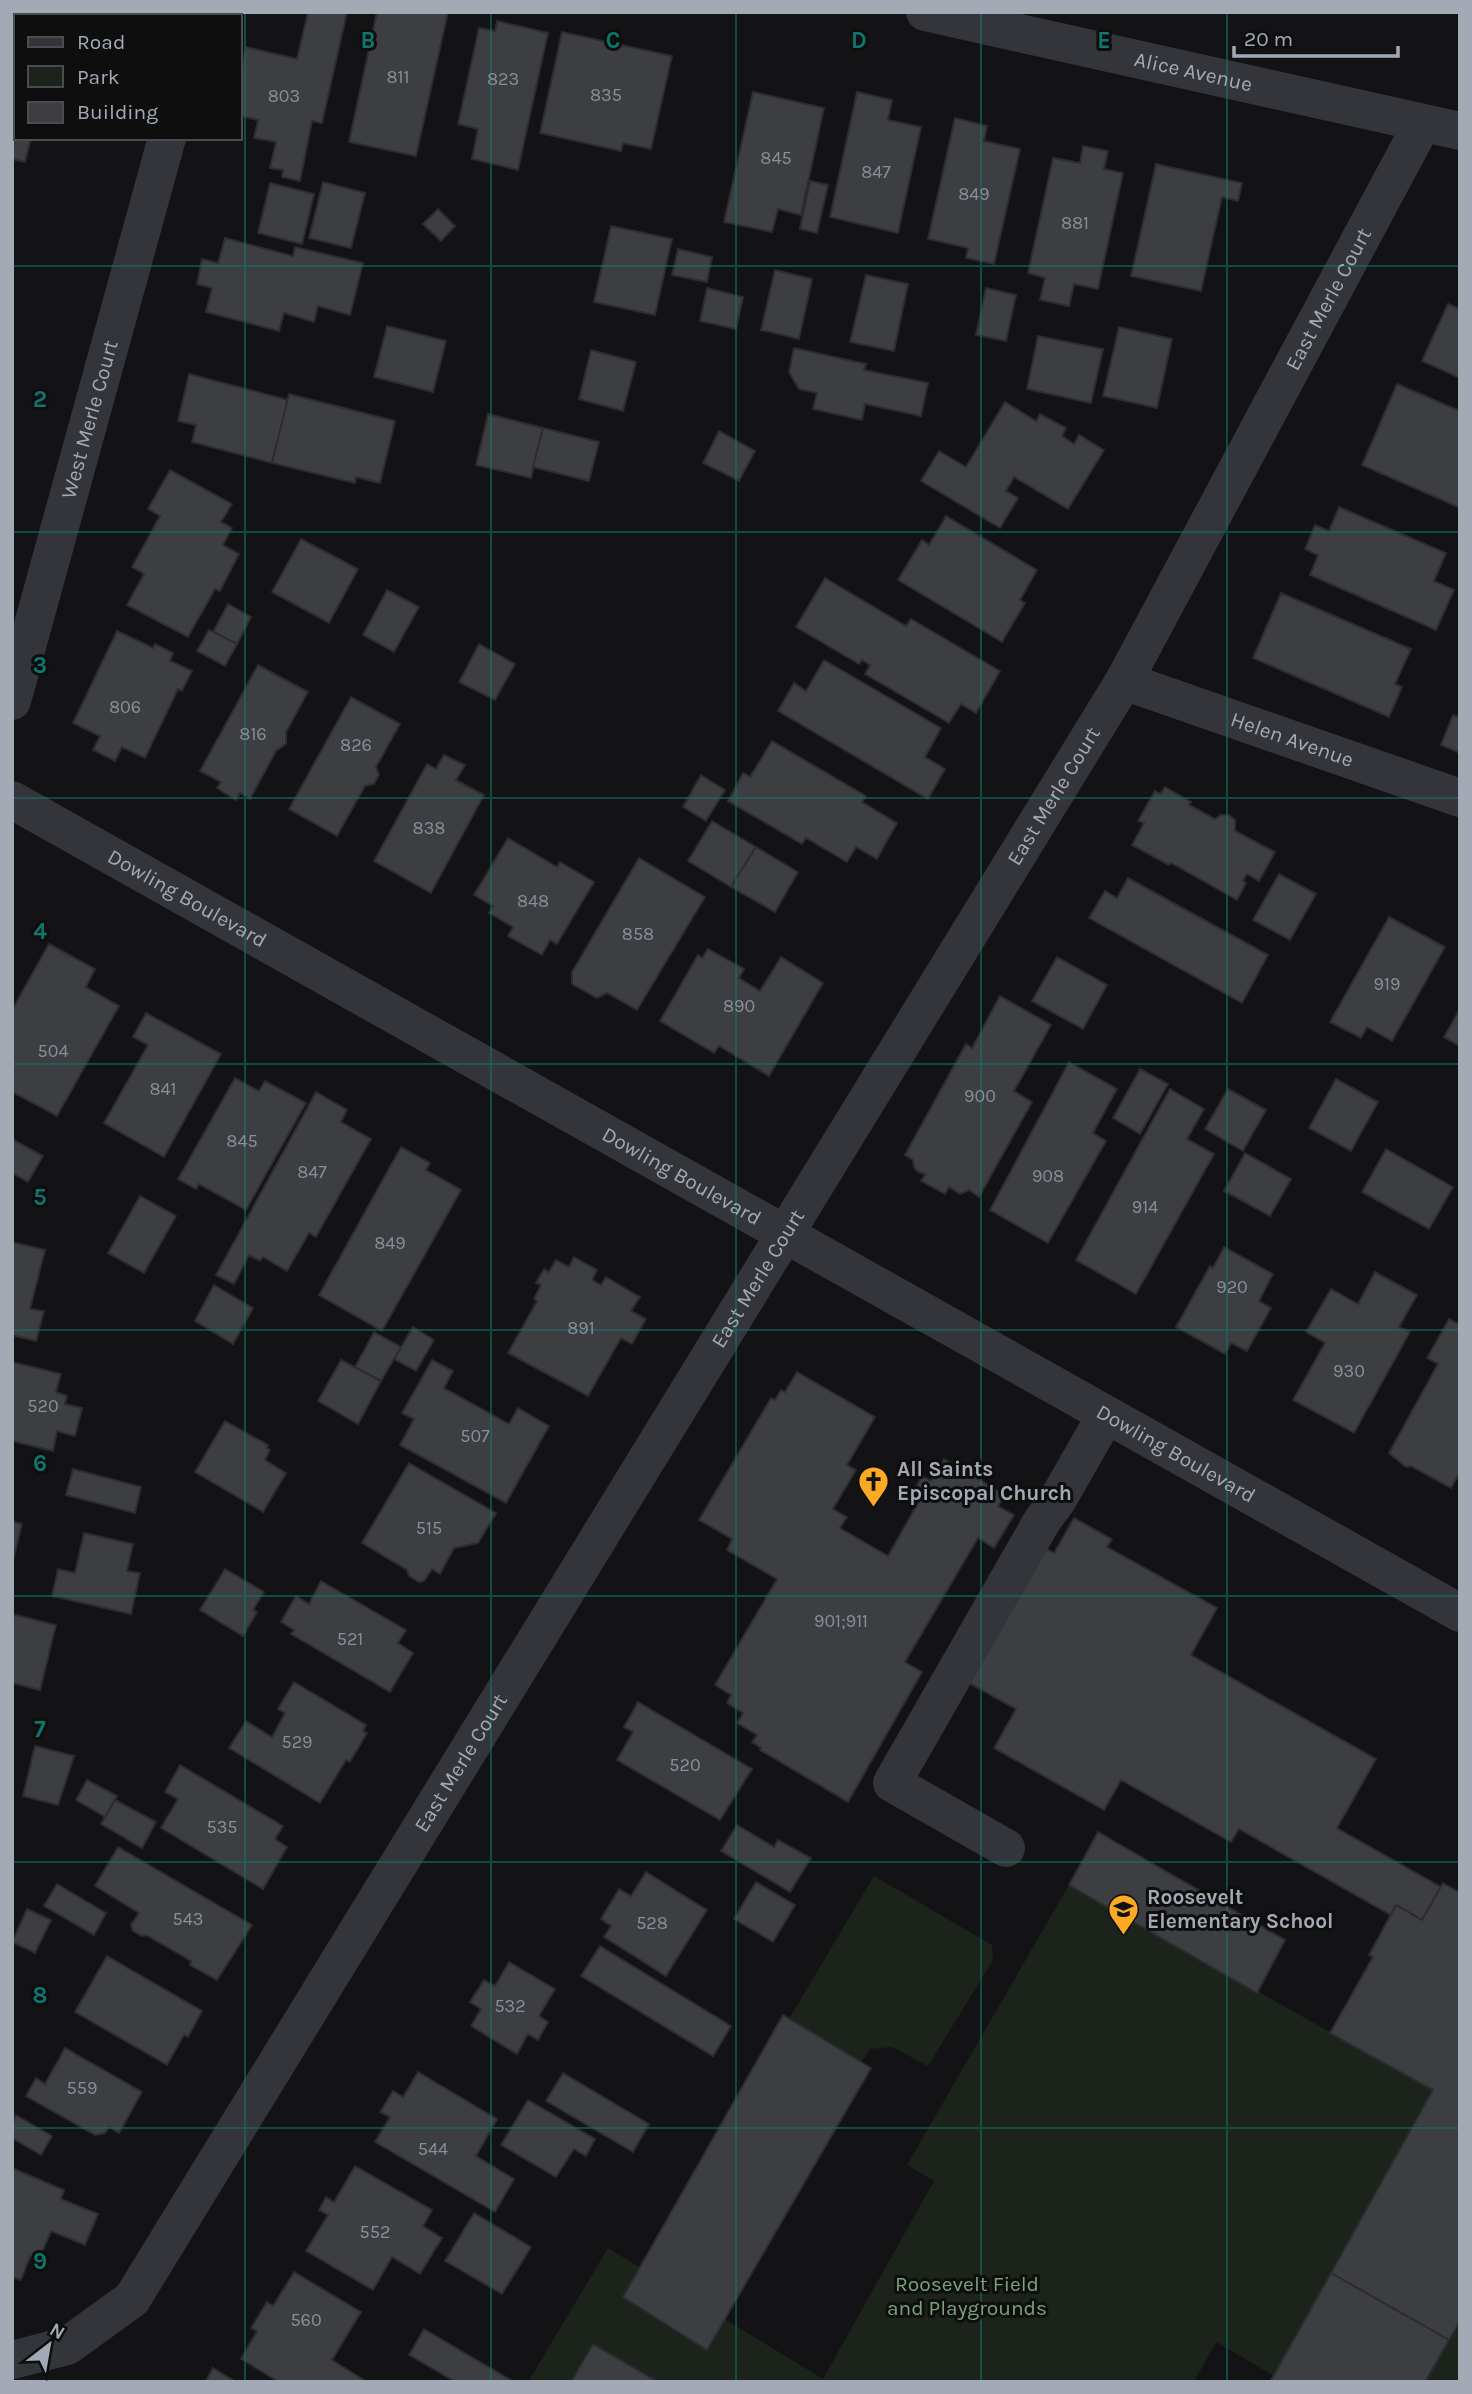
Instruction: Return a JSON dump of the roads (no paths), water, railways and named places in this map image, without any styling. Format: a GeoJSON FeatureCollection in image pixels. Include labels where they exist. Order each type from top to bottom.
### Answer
{"type":"FeatureCollection","features":[{"type":"Feature","properties":{"kind":"street","name":"Alice Avenue"},"geometry":{"type":"LineString","coordinates":[[925,12],[1460,131]]}},
{"type":"Feature","properties":{"kind":"street","name":"East Merle Court"},"geometry":{"type":"LineString","coordinates":[[12,2360],[68,2346],[132,2299],[1124,681],[1422,124]]}},
{"type":"Feature","properties":{"kind":"street","name":"West Merle Court"},"geometry":{"type":"LineString","coordinates":[[12,701],[166,140]]}},
{"type":"Feature","properties":{"kind":"street","name":"Helen Avenue"},"geometry":{"type":"LineString","coordinates":[[1124,681],[1460,798]]}},
{"type":"Feature","properties":{"kind":"street","name":"Dowling Boulevard"},"geometry":{"type":"LineString","coordinates":[[12,800],[1460,1613]]}},
{"type":"Feature","properties":{"kind":"street"},"geometry":{"type":"LineString","coordinates":[[1006,1848],[892,1783],[1106,1415]]}},
{"type":"Feature","properties":{"kind":"place","name":"All Saints Episcopal Church"},"geometry":{"type":"Point","coordinates":[874,1508]}},
{"type":"Feature","properties":{"kind":"place","name":"Roosevelt Elementary School"},"geometry":{"type":"Point","coordinates":[1124,1936]}},
{"type":"Feature","properties":{"kind":"park label","name":"Roosevelt Field and Playgrounds"},"geometry":{"type":"Point","coordinates":[967,2296]}}]}
